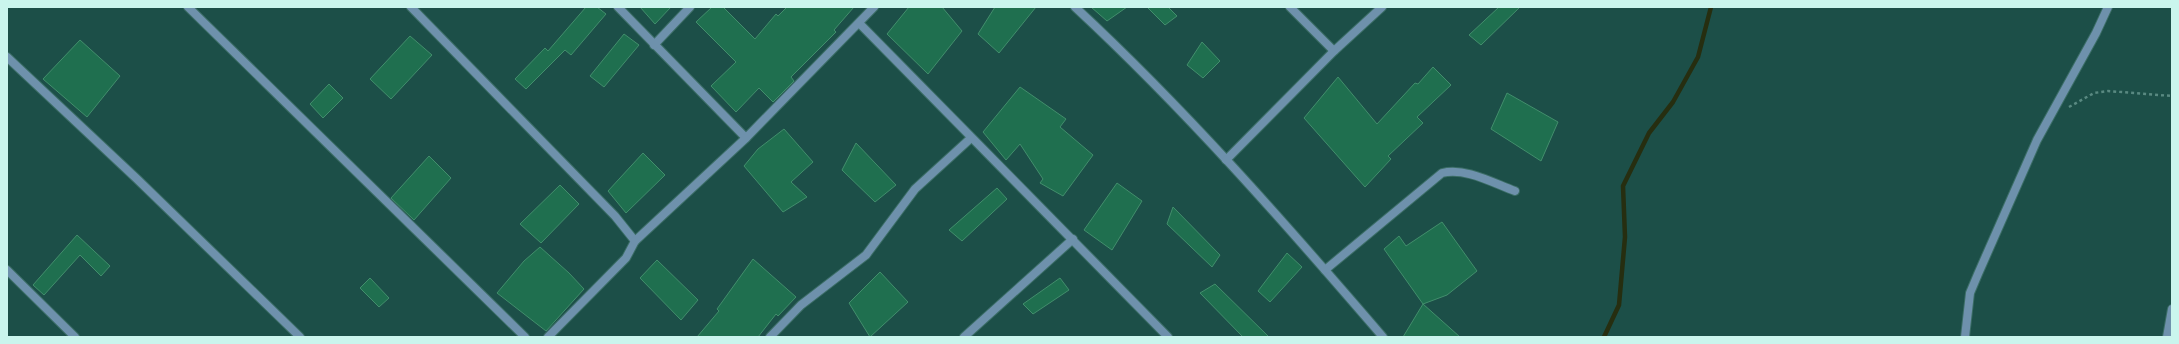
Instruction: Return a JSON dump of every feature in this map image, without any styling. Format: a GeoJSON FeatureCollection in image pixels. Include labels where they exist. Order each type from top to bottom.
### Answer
{"type":"FeatureCollection","features":[{"type":"Feature","properties":{"kind":"street"},"geometry":{"type":"LineString","coordinates":[[188,7],[525,337]]}},
{"type":"Feature","properties":{"kind":"street"},"geometry":{"type":"LineString","coordinates":[[411,7],[615,216],[635,242]]}},
{"type":"Feature","properties":{"kind":"street"},"geometry":{"type":"LineString","coordinates":[[618,7],[746,138]]}},
{"type":"Feature","properties":{"kind":"street"},"geometry":{"type":"LineString","coordinates":[[654,45],[690,7]]}},
{"type":"Feature","properties":{"kind":"street"},"geometry":{"type":"LineString","coordinates":[[548,337],[626,258],[635,242],[746,138],[874,7]]}},
{"type":"Feature","properties":{"kind":"street"},"geometry":{"type":"LineString","coordinates":[[1075,7],[1105,35],[1226,160],[1383,337]]}},
{"type":"Feature","properties":{"kind":"street"},"geometry":{"type":"LineString","coordinates":[[1290,7],[1334,51]]}},
{"type":"Feature","properties":{"kind":"street"},"geometry":{"type":"LineString","coordinates":[[1226,160],[1334,51],[1382,7]]}},
{"type":"Feature","properties":{"kind":"street"},"geometry":{"type":"LineString","coordinates":[[1965,337],[1970,294],[1978,274],[2037,140],[2108,7]]}},
{"type":"Feature","properties":{"kind":"street"},"geometry":{"type":"LineString","coordinates":[[859,23],[1168,337]]}},
{"type":"Feature","properties":{"kind":"street"},"geometry":{"type":"LineString","coordinates":[[7,57],[137,179],[300,337]]}},
{"type":"Feature","properties":{"kind":"street"},"geometry":{"type":"LineString","coordinates":[[770,337],[801,305],[866,255],[915,190],[971,138]]}},
{"type":"Feature","properties":{"kind":"street"},"geometry":{"type":"LineString","coordinates":[[1325,270],[1442,173],[1451,171],[1461,172],[1514,190]]}},
{"type":"Feature","properties":{"kind":"street"},"geometry":{"type":"LineString","coordinates":[[965,337],[1073,239]]}},
{"type":"Feature","properties":{"kind":"street"},"geometry":{"type":"LineString","coordinates":[[7,270],[75,337]]}},
{"type":"Feature","properties":{"kind":"street"},"geometry":{"type":"LineString","coordinates":[[2167,337],[2172,309]]}},
{"type":"Feature","properties":{"kind":"path"},"geometry":{"type":"LineString","coordinates":[[2049,118],[2094,93],[2108,91],[2172,96]]}},
{"type":"Feature","properties":{"kind":"building"},"geometry":{"type":"Polygon","coordinates":[[[586,7],[597,7],[606,14],[571,55],[565,50],[526,89],[515,79],[545,48],[548,51],[586,7]]]}},
{"type":"Feature","properties":{"kind":"building"},"geometry":{"type":"Polygon","coordinates":[[[640,7],[671,7],[655,24],[640,7]]]}},
{"type":"Feature","properties":{"kind":"building"},"geometry":{"type":"Polygon","coordinates":[[[712,7],[723,7],[755,39],[776,14],[778,16],[787,7],[854,7],[834,30],[836,32],[791,77],[794,81],[773,102],[759,88],[736,112],[711,86],[736,62],[696,22],[712,7]]]}},
{"type":"Feature","properties":{"kind":"building"},"geometry":{"type":"Polygon","coordinates":[[[909,7],[942,7],[962,31],[928,74],[887,34],[909,7]]]}},
{"type":"Feature","properties":{"kind":"building"},"geometry":{"type":"Polygon","coordinates":[[[995,7],[1036,7],[999,53],[978,34],[995,7]]]}},
{"type":"Feature","properties":{"kind":"building"},"geometry":{"type":"Polygon","coordinates":[[[1091,7],[1127,7],[1107,21],[1091,7]]]}},
{"type":"Feature","properties":{"kind":"building"},"geometry":{"type":"Polygon","coordinates":[[[1147,7],[1168,7],[1177,16],[1165,25],[1147,7]]]}},
{"type":"Feature","properties":{"kind":"building"},"geometry":{"type":"Polygon","coordinates":[[[1499,7],[1520,7],[1481,45],[1469,35],[1499,7]]]}},
{"type":"Feature","properties":{"kind":"building"},"geometry":{"type":"Polygon","coordinates":[[[624,34],[639,45],[604,87],[590,76],[624,34]]]}},
{"type":"Feature","properties":{"kind":"building"},"geometry":{"type":"Polygon","coordinates":[[[410,36],[432,55],[391,99],[370,79],[410,36]]]}},
{"type":"Feature","properties":{"kind":"building"},"geometry":{"type":"Polygon","coordinates":[[[80,40],[120,76],[87,117],[43,79],[80,40]]]}},
{"type":"Feature","properties":{"kind":"building"},"geometry":{"type":"Polygon","coordinates":[[[1202,42],[1220,61],[1203,78],[1187,65],[1202,42]]]}},
{"type":"Feature","properties":{"kind":"building"},"geometry":{"type":"Polygon","coordinates":[[[1433,67],[1451,85],[1417,117],[1423,123],[1388,156],[1391,159],[1365,187],[1304,118],[1338,77],[1377,124],[1415,83],[1418,84],[1433,67]]]}},
{"type":"Feature","properties":{"kind":"building"},"geometry":{"type":"Polygon","coordinates":[[[329,84],[343,98],[323,118],[310,104],[329,84]]]}},
{"type":"Feature","properties":{"kind":"building"},"geometry":{"type":"Polygon","coordinates":[[[1020,87],[1066,119],[1060,127],[1093,155],[1063,196],[1040,183],[1043,179],[1020,144],[1006,160],[983,132],[1020,87]]]}},
{"type":"Feature","properties":{"kind":"building"},"geometry":{"type":"Polygon","coordinates":[[[1507,93],[1558,122],[1541,161],[1491,129],[1507,93]]]}},
{"type":"Feature","properties":{"kind":"building"},"geometry":{"type":"Polygon","coordinates":[[[784,129],[813,162],[791,182],[807,197],[783,212],[744,166],[758,149],[784,129]]]}},
{"type":"Feature","properties":{"kind":"building"},"geometry":{"type":"Polygon","coordinates":[[[856,143],[896,185],[875,202],[842,170],[856,143]]]}},
{"type":"Feature","properties":{"kind":"building"},"geometry":{"type":"Polygon","coordinates":[[[643,153],[665,175],[626,213],[608,191],[643,153]]]}},
{"type":"Feature","properties":{"kind":"building"},"geometry":{"type":"Polygon","coordinates":[[[429,156],[451,178],[414,220],[391,198],[429,156]]]}},
{"type":"Feature","properties":{"kind":"building"},"geometry":{"type":"Polygon","coordinates":[[[1117,183],[1142,201],[1112,250],[1084,230],[1117,183]]]}},
{"type":"Feature","properties":{"kind":"building"},"geometry":{"type":"Polygon","coordinates":[[[560,185],[579,204],[541,243],[520,224],[560,185]]]}},
{"type":"Feature","properties":{"kind":"building"},"geometry":{"type":"Polygon","coordinates":[[[997,188],[1007,199],[962,241],[949,230],[997,188]]]}},
{"type":"Feature","properties":{"kind":"building"},"geometry":{"type":"Polygon","coordinates":[[[1173,207],[1220,255],[1212,267],[1167,224],[1173,207]]]}},
{"type":"Feature","properties":{"kind":"building"},"geometry":{"type":"Polygon","coordinates":[[[1442,222],[1477,271],[1447,295],[1423,304],[1384,249],[1399,236],[1406,246],[1442,222]]]}},
{"type":"Feature","properties":{"kind":"building"},"geometry":{"type":"Polygon","coordinates":[[[77,235],[110,266],[101,276],[80,255],[44,295],[33,285],[77,235]]]}},
{"type":"Feature","properties":{"kind":"building"},"geometry":{"type":"Polygon","coordinates":[[[540,247],[569,273],[584,289],[546,331],[497,293],[524,261],[540,247]]]}},
{"type":"Feature","properties":{"kind":"building"},"geometry":{"type":"Polygon","coordinates":[[[1287,253],[1302,267],[1270,302],[1258,291],[1287,253]]]}},
{"type":"Feature","properties":{"kind":"building"},"geometry":{"type":"Polygon","coordinates":[[[753,259],[796,297],[778,316],[776,314],[758,337],[697,337],[719,311],[717,309],[753,259]]]}},
{"type":"Feature","properties":{"kind":"building"},"geometry":{"type":"Polygon","coordinates":[[[657,260],[698,300],[681,320],[640,278],[657,260]]]}},
{"type":"Feature","properties":{"kind":"building"},"geometry":{"type":"Polygon","coordinates":[[[880,272],[908,302],[870,337],[849,303],[880,272]]]}},
{"type":"Feature","properties":{"kind":"building"},"geometry":{"type":"Polygon","coordinates":[[[370,278],[389,298],[379,307],[360,288],[370,278]]]}},
{"type":"Feature","properties":{"kind":"building"},"geometry":{"type":"Polygon","coordinates":[[[1060,278],[1069,290],[1033,314],[1023,304],[1060,278]]]}},
{"type":"Feature","properties":{"kind":"building"},"geometry":{"type":"Polygon","coordinates":[[[1215,284],[1269,337],[1243,337],[1200,293],[1215,284]]]}},
{"type":"Feature","properties":{"kind":"building"},"geometry":{"type":"Polygon","coordinates":[[[1423,304],[1460,337],[1403,337],[1423,304]]]}},
{"type":"Feature","properties":{"kind":"waterway"},"geometry":{"type":"LineString","coordinates":[[1604,337],[1619,305],[1625,237],[1623,186],[1649,133],[1673,102],[1698,57],[1711,7]]}}]}
